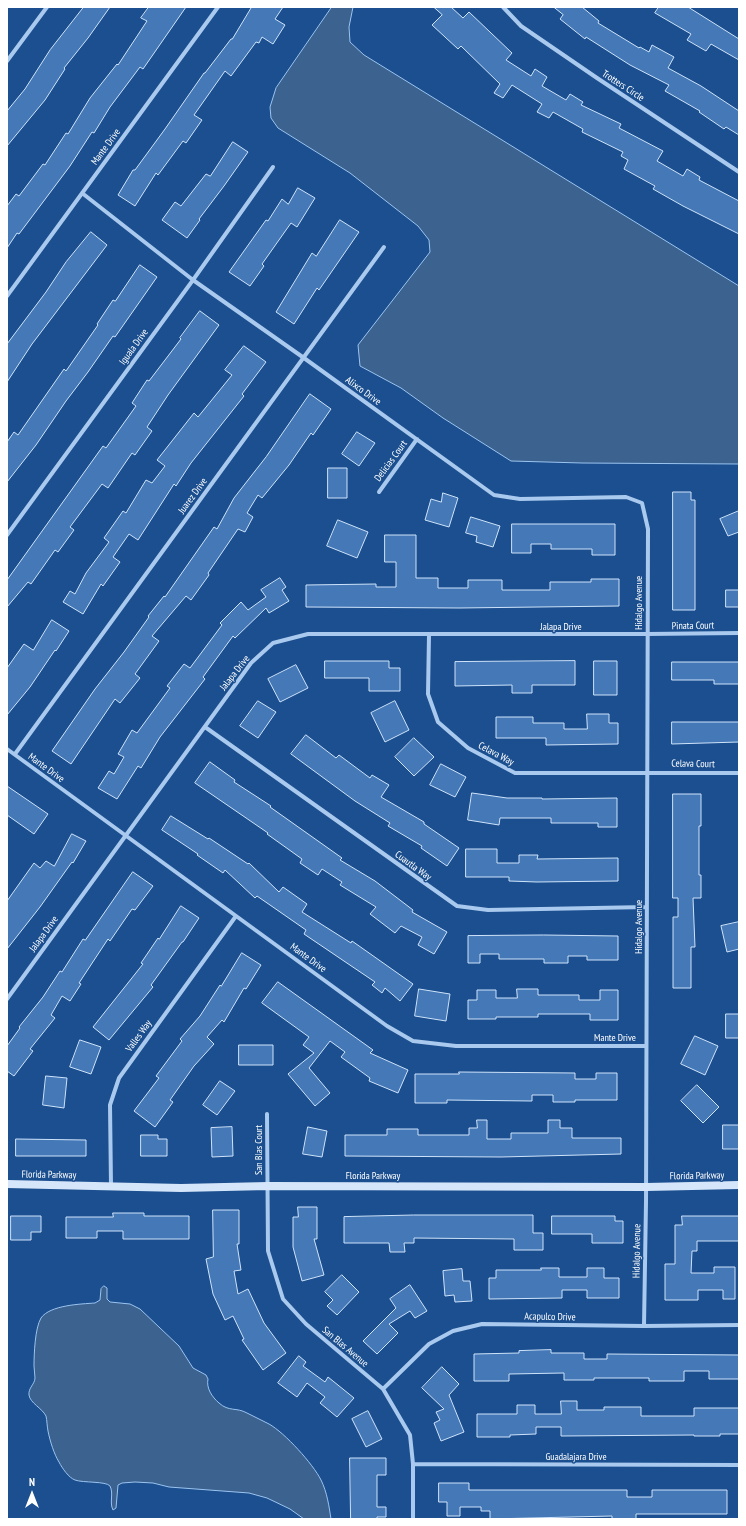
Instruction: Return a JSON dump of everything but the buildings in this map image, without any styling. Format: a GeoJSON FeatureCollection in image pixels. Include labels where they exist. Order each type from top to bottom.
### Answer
{"type":"FeatureCollection","features":[{"type":"Feature","properties":{"kind":"street"},"geometry":{"type":"LineString","coordinates":[[7,61],[47,7]]}},
{"type":"Feature","properties":{"kind":"street","name":"Mante Drive"},"geometry":{"type":"LineString","coordinates":[[7,296],[218,7]]}},
{"type":"Feature","properties":{"kind":"street","name":"Trotters Circle"},"geometry":{"type":"LineString","coordinates":[[503,7],[522,26],[597,78],[739,172]]}},
{"type":"Feature","properties":{"kind":"street","name":"Iguala Drive"},"geometry":{"type":"LineString","coordinates":[[7,535],[273,167]]}},
{"type":"Feature","properties":{"kind":"street","name":"Alixco Drive"},"geometry":{"type":"LineString","coordinates":[[82,193],[192,280],[304,358],[494,495],[520,499],[626,497],[642,503],[648,529]]}},
{"type":"Feature","properties":{"kind":"street","name":"Juarez Drive"},"geometry":{"type":"LineString","coordinates":[[14,754],[384,247]]}},
{"type":"Feature","properties":{"kind":"street","name":"Delicias Court"},"geometry":{"type":"LineString","coordinates":[[379,492],[417,439]]}},
{"type":"Feature","properties":{"kind":"street","name":"Hidalgo Avenue"},"geometry":{"type":"LineString","coordinates":[[644,1326],[646,1187],[646,772],[648,529]]}},
{"type":"Feature","properties":{"kind":"street","name":"Pinata Court"},"geometry":{"type":"LineString","coordinates":[[647,634],[739,633]]}},
{"type":"Feature","properties":{"kind":"street","name":"Jalapa Drive"},"geometry":{"type":"LineString","coordinates":[[7,999],[251,663],[273,643],[308,634],[647,634]]}},
{"type":"Feature","properties":{"kind":"street","name":"Celava Way"},"geometry":{"type":"LineString","coordinates":[[429,635],[428,694],[438,722],[468,748],[515,773],[646,772]]}},
{"type":"Feature","properties":{"kind":"street","name":"Cuautla Way"},"geometry":{"type":"LineString","coordinates":[[204,727],[457,906],[488,910],[647,907]]}},
{"type":"Feature","properties":{"kind":"street","name":"Mante Drive"},"geometry":{"type":"LineString","coordinates":[[7,749],[387,1026],[413,1041],[456,1046],[646,1046]]}},
{"type":"Feature","properties":{"kind":"street","name":"Celava Court"},"geometry":{"type":"LineString","coordinates":[[646,772],[739,773]]}},
{"type":"Feature","properties":{"kind":"street","name":"Valles Way"},"geometry":{"type":"LineString","coordinates":[[111,1186],[110,1105],[119,1078],[236,916]]}},
{"type":"Feature","properties":{"kind":"street","name":"San Blas Court"},"geometry":{"type":"LineString","coordinates":[[267,1114],[268,1186]]}},
{"type":"Feature","properties":{"kind":"street","name":"Florida Parkway"},"geometry":{"type":"LineString","coordinates":[[7,1184],[180,1188],[268,1186],[646,1187],[739,1185]]}},
{"type":"Feature","properties":{"kind":"street","name":"San Blas Avenue"},"geometry":{"type":"LineString","coordinates":[[268,1186],[268,1251],[283,1299],[306,1324],[383,1389],[410,1435],[413,1464],[413,1519]]}},
{"type":"Feature","properties":{"kind":"street","name":"Acapulco Drive"},"geometry":{"type":"LineString","coordinates":[[383,1389],[429,1344],[453,1331],[482,1324],[644,1326],[739,1325]]}},
{"type":"Feature","properties":{"kind":"street","name":"Guadalajara Drive"},"geometry":{"type":"LineString","coordinates":[[413,1464],[739,1465]]}},
{"type":"Feature","properties":{"kind":"water"},"geometry":{"type":"Polygon","coordinates":[[[332,7],[353,7],[349,27],[350,42],[364,55],[739,286],[739,464],[511,461],[443,418],[401,388],[360,366],[358,345],[430,252],[429,240],[418,226],[350,173],[278,128],[271,118],[270,107],[276,88],[332,7]]]}},
{"type":"Feature","properties":{"kind":"water"},"geometry":{"type":"Polygon","coordinates":[[[104,1286],[107,1288],[107,1299],[110,1302],[130,1304],[140,1309],[179,1346],[193,1368],[206,1375],[210,1392],[219,1403],[226,1408],[243,1411],[276,1428],[298,1449],[321,1480],[329,1504],[331,1519],[304,1519],[290,1509],[267,1498],[249,1493],[169,1487],[153,1483],[135,1482],[122,1483],[118,1485],[116,1508],[113,1510],[111,1504],[112,1492],[108,1484],[83,1482],[75,1480],[68,1475],[57,1459],[54,1451],[49,1435],[46,1416],[32,1401],[29,1395],[35,1378],[34,1361],[36,1334],[39,1322],[45,1314],[51,1310],[66,1306],[95,1303],[100,1300],[101,1289],[104,1286]]]}}]}
